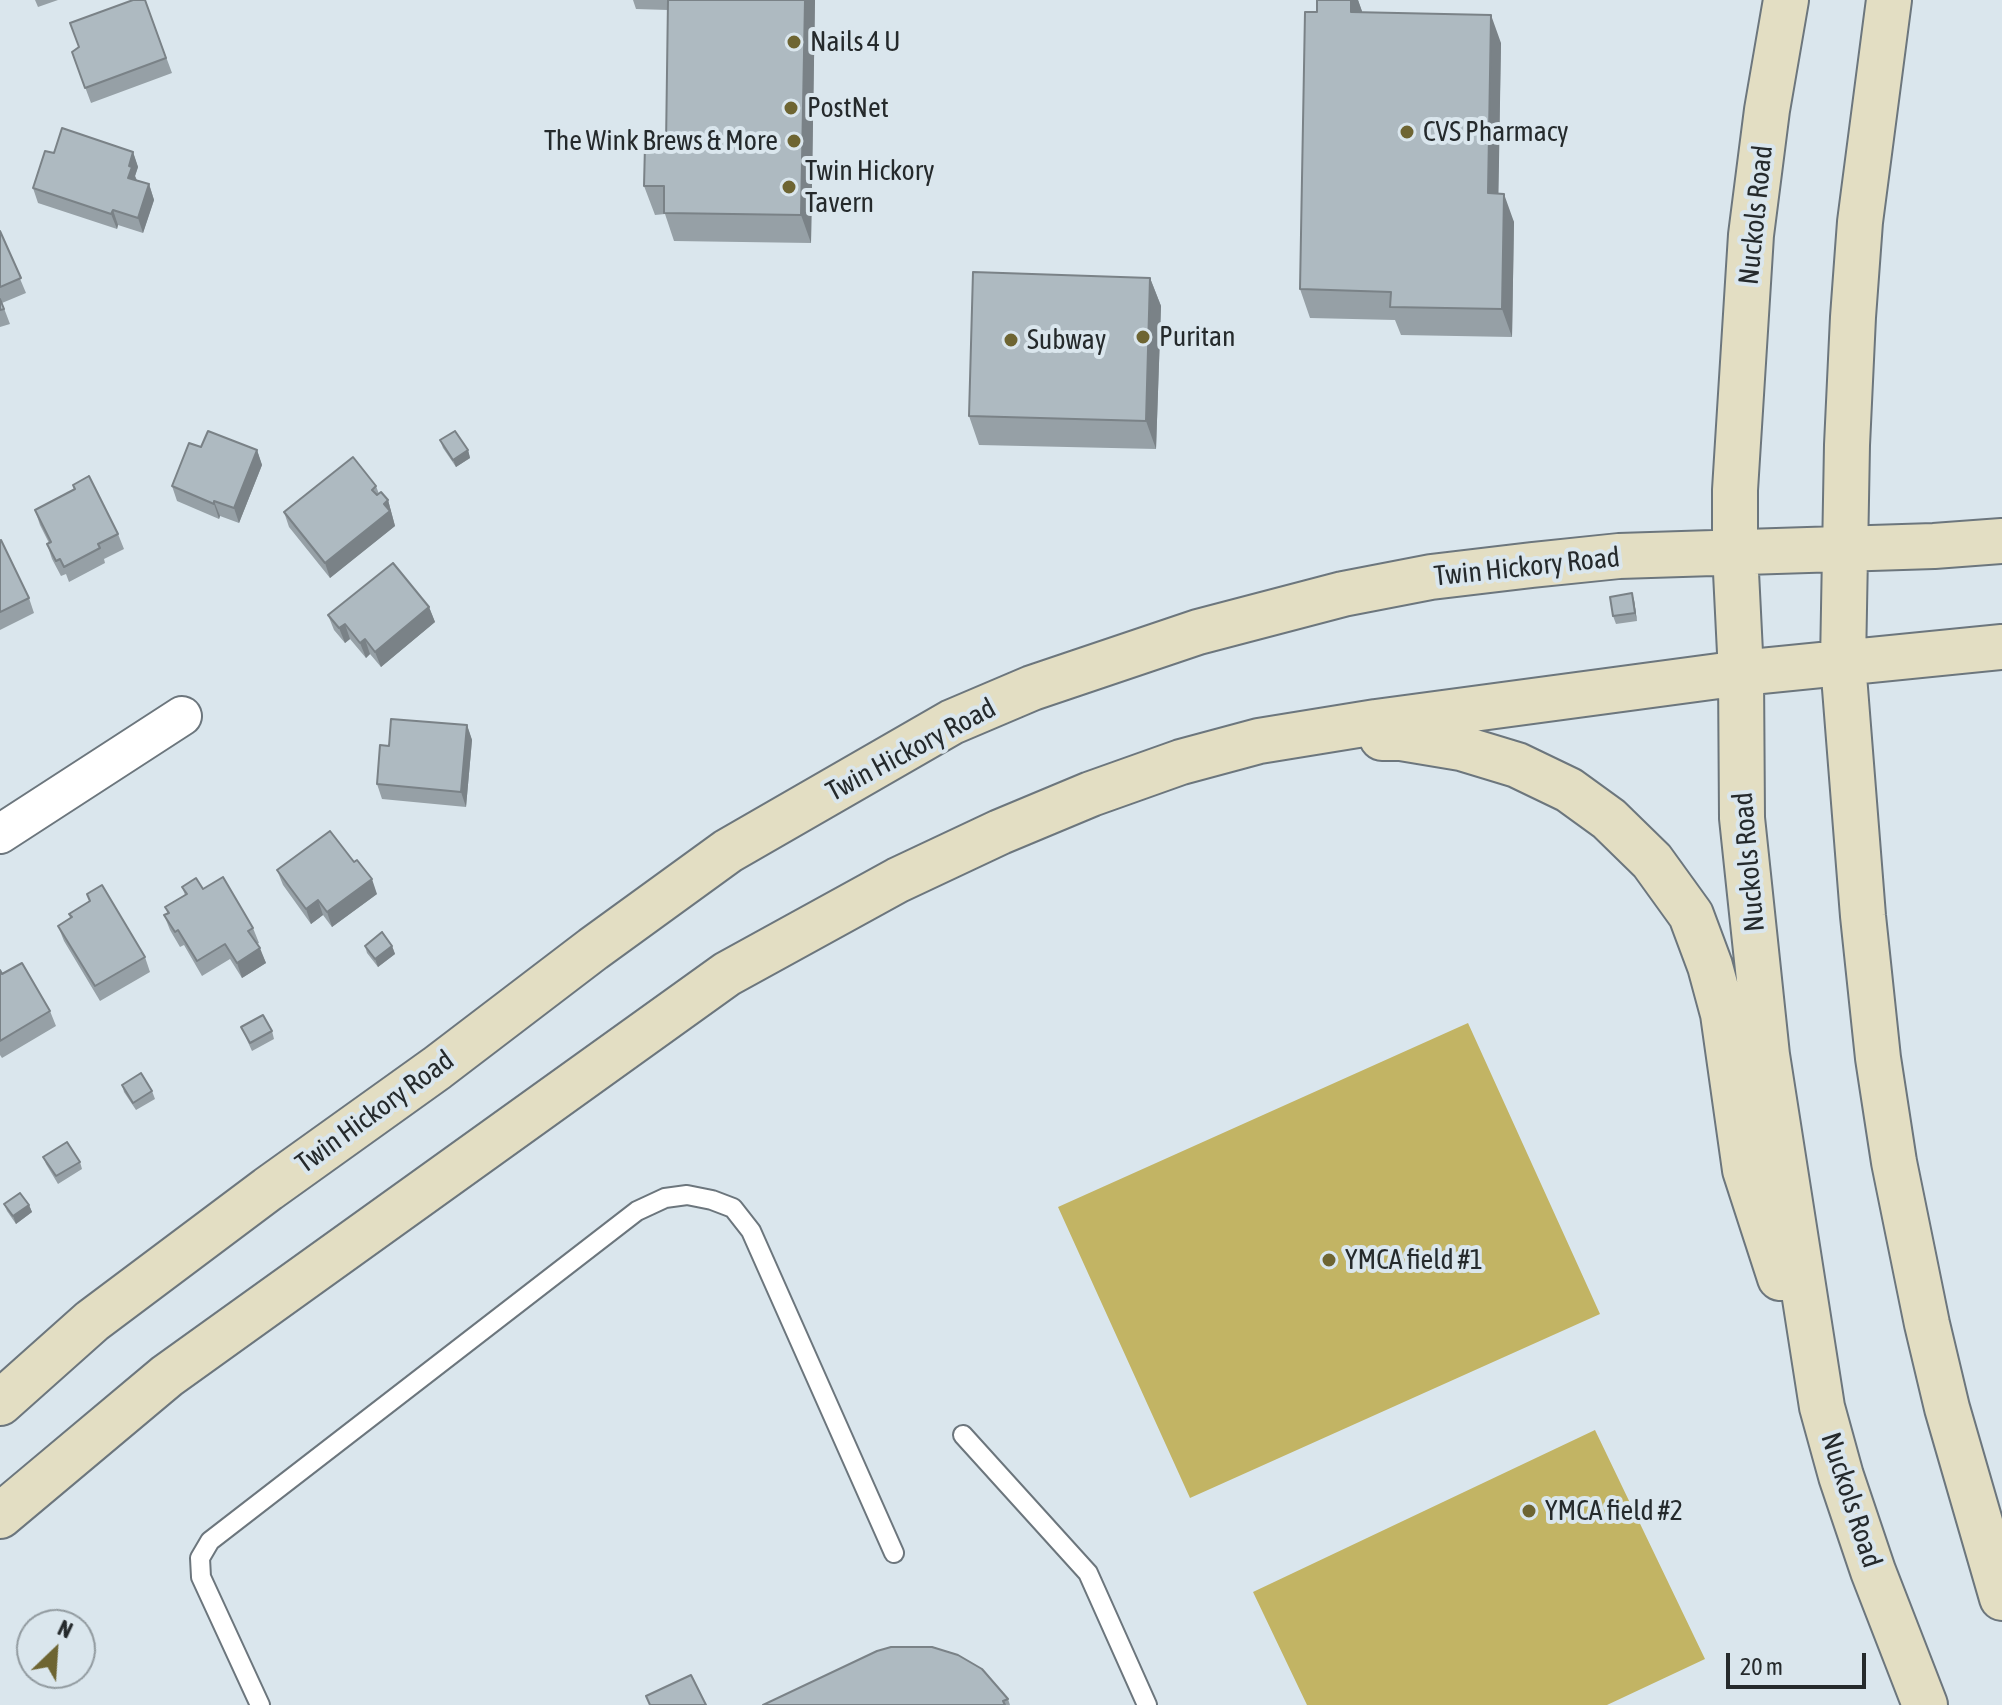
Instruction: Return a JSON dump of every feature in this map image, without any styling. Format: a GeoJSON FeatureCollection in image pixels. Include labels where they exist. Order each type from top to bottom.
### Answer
{"type":"FeatureCollection","features":[{"type":"Feature","properties":{"kind":"main road","name":"Nuckols Road"},"geometry":{"type":"LineString","coordinates":[[1786,0],[1767,110],[1751,235],[1735,490],[1742,818],[1767,1055],[1822,1407],[1873,1571],[1925,1705]]}},
{"type":"Feature","properties":{"kind":"main road"},"geometry":{"type":"LineString","coordinates":[[1889,0],[1860,222],[1851,346],[1843,663],[1878,1058],[1894,1162],[1947,1408],[2002,1598]]}},
{"type":"Feature","properties":{"kind":"main road","name":"Twin Hickory Road"},"geometry":{"type":"LineString","coordinates":[[0,1403],[92,1321],[728,851],[952,722],[1032,688],[1198,632],[1343,594],[1431,577],[1619,556],[2002,541]]}},
{"type":"Feature","properties":{"kind":"main road"},"geometry":{"type":"LineString","coordinates":[[0,1516],[167,1376],[727,974],[898,880],[1000,832],[1091,794],[1181,762],[1259,741],[1376,722],[1741,673],[2002,647]]}},
{"type":"Feature","properties":{"kind":"main road"},"geometry":{"type":"LineString","coordinates":[[1259,741],[1401,738],[1461,748],[1517,765],[1569,790],[1609,819],[1652,861],[1691,915],[1710,966],[1723,1014],[1745,1170],[1822,1407]]}},
{"type":"Feature","properties":{"kind":"street"},"geometry":{"type":"LineString","coordinates":[[0,834],[182,716]]}},
{"type":"Feature","properties":{"kind":"lane"},"geometry":{"type":"LineString","coordinates":[[260,1705],[201,1577],[200,1558],[210,1541],[637,1211],[665,1198],[687,1195],[733,1208],[751,1231],[894,1553]]}},
{"type":"Feature","properties":{"kind":"lane"},"geometry":{"type":"LineString","coordinates":[[963,1435],[1088,1573],[1147,1705]]}},
{"type":"Feature","properties":{"kind":"shaded area","name":"YMCA field #1"},"geometry":{"type":"Polygon","coordinates":[[[1468,1023],[1600,1314],[1190,1498],[1058,1207],[1468,1023]]]}},
{"type":"Feature","properties":{"kind":"shaded area","name":"YMCA field #2"},"geometry":{"type":"Polygon","coordinates":[[[1595,1430],[1705,1659],[1607,1705],[1307,1705],[1253,1592],[1595,1430]]]}},
{"type":"Feature","properties":{"kind":"building"},"geometry":{"type":"Polygon","coordinates":[[[133,0],[145,0],[166,58],[85,88],[72,52],[79,47],[70,23],[133,0]]]}},
{"type":"Feature","properties":{"kind":"building"},"geometry":{"type":"Polygon","coordinates":[[[668,0],[805,0],[801,215],[664,213],[664,186],[644,186],[645,145],[666,145],[668,0]]]}},
{"type":"Feature","properties":{"kind":"building","name":"CVS Pharmacy"},"geometry":{"type":"Polygon","coordinates":[[[1317,0],[1351,0],[1351,12],[1491,15],[1488,193],[1504,194],[1502,309],[1390,307],[1391,292],[1300,289],[1305,12],[1317,12],[1317,0]]]}},
{"type":"Feature","properties":{"kind":"building"},"geometry":{"type":"Polygon","coordinates":[[[62,128],[133,152],[128,178],[149,184],[138,218],[113,210],[111,214],[33,188],[45,151],[54,153],[62,128]]]}},
{"type":"Feature","properties":{"kind":"building"},"geometry":{"type":"Polygon","coordinates":[[[0,231],[21,278],[0,287],[0,231]]]}},
{"type":"Feature","properties":{"kind":"building"},"geometry":{"type":"Polygon","coordinates":[[[973,272],[1150,278],[1146,421],[969,416],[973,272]]]}},
{"type":"Feature","properties":{"kind":"building"},"geometry":{"type":"Polygon","coordinates":[[[208,431],[257,450],[234,508],[214,501],[214,504],[172,486],[189,443],[201,447],[208,431]]]}},
{"type":"Feature","properties":{"kind":"building"},"geometry":{"type":"Polygon","coordinates":[[[455,431],[468,450],[453,460],[440,440],[455,431]]]}},
{"type":"Feature","properties":{"kind":"building"},"geometry":{"type":"Polygon","coordinates":[[[353,457],[376,486],[372,490],[377,495],[381,492],[388,500],[384,504],[390,511],[325,563],[284,512],[353,457]]]}},
{"type":"Feature","properties":{"kind":"building"},"geometry":{"type":"Polygon","coordinates":[[[89,476],[118,534],[98,544],[100,548],[64,567],[60,559],[56,561],[47,544],[51,542],[35,510],[75,489],[73,485],[89,476]]]}},
{"type":"Feature","properties":{"kind":"building"},"geometry":{"type":"Polygon","coordinates":[[[0,541],[29,598],[0,612],[0,541]]]}},
{"type":"Feature","properties":{"kind":"building"},"geometry":{"type":"Polygon","coordinates":[[[393,563],[429,607],[375,652],[365,639],[360,643],[345,624],[339,628],[328,615],[393,563]]]}},
{"type":"Feature","properties":{"kind":"building"},"geometry":{"type":"Polygon","coordinates":[[[1632,593],[1635,613],[1613,616],[1610,597],[1632,593]]]}},
{"type":"Feature","properties":{"kind":"building"},"geometry":{"type":"Polygon","coordinates":[[[391,719],[467,725],[461,792],[377,784],[380,745],[389,746],[391,719]]]}},
{"type":"Feature","properties":{"kind":"building"},"geometry":{"type":"Polygon","coordinates":[[[330,831],[372,879],[327,912],[318,900],[306,909],[277,870],[330,831]]]}},
{"type":"Feature","properties":{"kind":"building"},"geometry":{"type":"Polygon","coordinates":[[[223,877],[253,928],[248,931],[260,948],[237,963],[225,944],[197,961],[178,930],[175,932],[164,915],[169,913],[165,907],[187,894],[182,887],[196,878],[203,889],[223,877]]]}},
{"type":"Feature","properties":{"kind":"building"},"geometry":{"type":"Polygon","coordinates":[[[102,885],[145,957],[95,986],[58,926],[72,917],[69,914],[90,901],[87,894],[102,885]]]}},
{"type":"Feature","properties":{"kind":"building"},"geometry":{"type":"Polygon","coordinates":[[[382,932],[392,946],[375,959],[365,946],[382,932]]]}},
{"type":"Feature","properties":{"kind":"building"},"geometry":{"type":"Polygon","coordinates":[[[22,963],[50,1011],[0,1041],[0,970],[2,974],[22,963]]]}},
{"type":"Feature","properties":{"kind":"building"},"geometry":{"type":"Polygon","coordinates":[[[263,1015],[272,1031],[250,1043],[241,1027],[263,1015]]]}},
{"type":"Feature","properties":{"kind":"building"},"geometry":{"type":"Polygon","coordinates":[[[141,1073],[152,1091],[133,1103],[122,1085],[141,1073]]]}},
{"type":"Feature","properties":{"kind":"building"},"geometry":{"type":"Polygon","coordinates":[[[67,1142],[80,1162],[56,1176],[43,1157],[67,1142]]]}},
{"type":"Feature","properties":{"kind":"building"},"geometry":{"type":"Polygon","coordinates":[[[20,1193],[29,1205],[13,1216],[4,1204],[20,1193]]]}},
{"type":"Feature","properties":{"kind":"building"},"geometry":{"type":"Polygon","coordinates":[[[891,1647],[932,1647],[958,1655],[982,1669],[1008,1699],[1003,1701],[1005,1705],[763,1705],[877,1651],[891,1647]]]}},
{"type":"Feature","properties":{"kind":"building"},"geometry":{"type":"Polygon","coordinates":[[[691,1675],[706,1705],[650,1705],[646,1696],[691,1675]]]}},
{"type":"Feature","properties":{"kind":"place","name":"Nails 4 U"},"geometry":{"type":"Point","coordinates":[794,42]}},
{"type":"Feature","properties":{"kind":"place","name":"PostNet"},"geometry":{"type":"Point","coordinates":[791,108]}},
{"type":"Feature","properties":{"kind":"place","name":"CVS Pharmacy"},"geometry":{"type":"Point","coordinates":[1407,132]}},
{"type":"Feature","properties":{"kind":"place","name":"The Wink Brews & More"},"geometry":{"type":"Point","coordinates":[794,141]}},
{"type":"Feature","properties":{"kind":"place","name":"Twin Hickory Tavern"},"geometry":{"type":"Point","coordinates":[789,187]}},
{"type":"Feature","properties":{"kind":"place","name":"Puritan"},"geometry":{"type":"Point","coordinates":[1143,337]}},
{"type":"Feature","properties":{"kind":"place","name":"Subway"},"geometry":{"type":"Point","coordinates":[1011,340]}},
{"type":"Feature","properties":{"kind":"place","name":"YMCA field #1"},"geometry":{"type":"Point","coordinates":[1329,1260]}},
{"type":"Feature","properties":{"kind":"place","name":"YMCA field #2"},"geometry":{"type":"Point","coordinates":[1529,1511]}}]}
